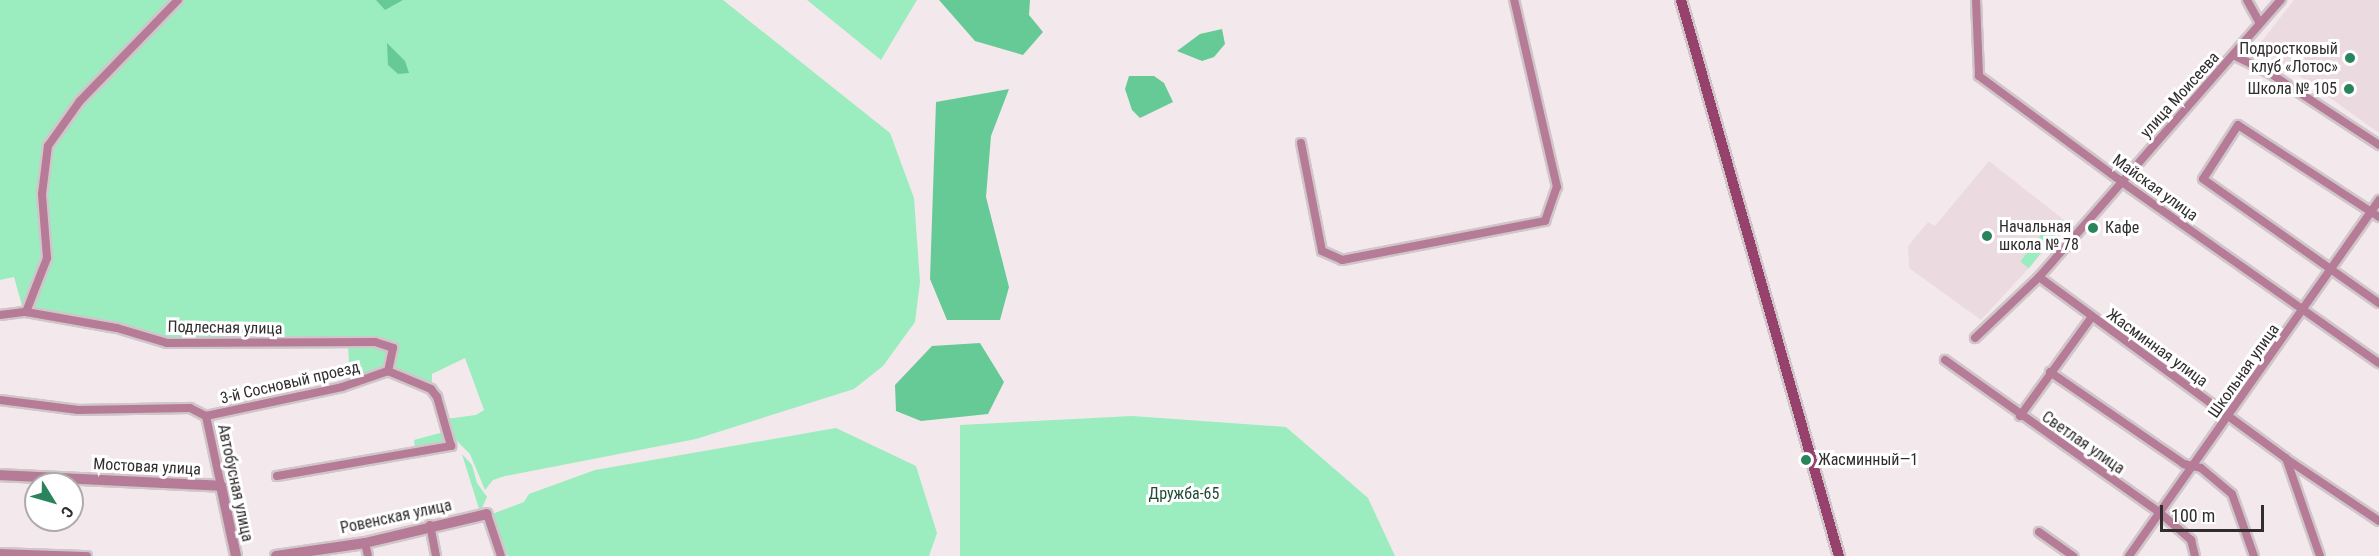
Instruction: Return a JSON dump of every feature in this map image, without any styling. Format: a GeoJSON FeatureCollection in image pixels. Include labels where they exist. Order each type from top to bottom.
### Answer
{"type":"FeatureCollection","features":[{"type":"Feature","properties":{"kind":"main road"},"geometry":{"type":"LineString","coordinates":[[1681,0],[1839,556]]}},
{"type":"Feature","properties":{"kind":"street"},"geometry":{"type":"LineString","coordinates":[[26,312],[47,258],[42,194],[48,146],[80,101],[178,0]]}},
{"type":"Feature","properties":{"kind":"street"},"geometry":{"type":"LineString","coordinates":[[1301,143],[1322,251],[1342,260],[1545,221],[1557,187],[1514,0]]}},
{"type":"Feature","properties":{"kind":"street","name":"Майская улица"},"geometry":{"type":"LineString","coordinates":[[1976,0],[1979,76],[2122,182],[2379,363]]}},
{"type":"Feature","properties":{"kind":"street"},"geometry":{"type":"LineString","coordinates":[[2247,0],[2260,23]]}},
{"type":"Feature","properties":{"kind":"street","name":"улица Моисеева"},"geometry":{"type":"LineString","coordinates":[[1975,338],[2039,278],[2205,82],[2233,55],[2281,0]]}},
{"type":"Feature","properties":{"kind":"street"},"geometry":{"type":"LineString","coordinates":[[2233,55],[2268,72],[2379,145]]}},
{"type":"Feature","properties":{"kind":"street"},"geometry":{"type":"LineString","coordinates":[[2379,217],[2238,125],[2203,179],[2379,303]]}},
{"type":"Feature","properties":{"kind":"street","name":"Школьная улица"},"geometry":{"type":"LineString","coordinates":[[2129,556],[2229,417],[2379,200]]}},
{"type":"Feature","properties":{"kind":"street","name":"Жасминная улица"},"geometry":{"type":"LineString","coordinates":[[2039,278],[2285,458],[2379,521]]}},
{"type":"Feature","properties":{"kind":"street","name":"Подлесная улица"},"geometry":{"type":"LineString","coordinates":[[0,315],[26,312],[117,328],[167,343],[375,342],[393,348],[388,371]]}},
{"type":"Feature","properties":{"kind":"street"},"geometry":{"type":"LineString","coordinates":[[2020,416],[2091,318]]}},
{"type":"Feature","properties":{"kind":"street","name":"Светлая улица"},"geometry":{"type":"LineString","coordinates":[[1945,360],[2020,416],[2159,512],[2191,540],[2195,556]]}},
{"type":"Feature","properties":{"kind":"street"},"geometry":{"type":"LineString","coordinates":[[277,476],[451,446],[437,397],[431,389],[388,371]]}},
{"type":"Feature","properties":{"kind":"street","name":"3-й Сосновый проезд"},"geometry":{"type":"LineString","coordinates":[[0,400],[78,410],[190,408],[206,416],[342,387],[388,371]]}},
{"type":"Feature","properties":{"kind":"street"},"geometry":{"type":"LineString","coordinates":[[2050,372],[2184,464],[2193,466],[2232,494],[2254,556]]}},
{"type":"Feature","properties":{"kind":"street","name":"Автобусная улица"},"geometry":{"type":"LineString","coordinates":[[206,416],[236,556]]}},
{"type":"Feature","properties":{"kind":"street"},"geometry":{"type":"LineString","coordinates":[[2285,458],[2320,556]]}},
{"type":"Feature","properties":{"kind":"street","name":"Мостовая улица"},"geometry":{"type":"LineString","coordinates":[[0,475],[221,486]]}},
{"type":"Feature","properties":{"kind":"street"},"geometry":{"type":"LineString","coordinates":[[486,514],[501,556]]}},
{"type":"Feature","properties":{"kind":"street","name":"Ровенская улица"},"geometry":{"type":"LineString","coordinates":[[276,556],[365,543],[430,525],[486,514]]}},
{"type":"Feature","properties":{"kind":"street"},"geometry":{"type":"LineString","coordinates":[[430,525],[436,556]]}},
{"type":"Feature","properties":{"kind":"street"},"geometry":{"type":"LineString","coordinates":[[2039,532],[2073,556]]}},
{"type":"Feature","properties":{"kind":"street"},"geometry":{"type":"LineString","coordinates":[[365,543],[368,556]]}},
{"type":"Feature","properties":{"kind":"street"},"geometry":{"type":"LineString","coordinates":[[0,553],[87,556]]}},
{"type":"Feature","properties":{"kind":"shaded area"},"geometry":{"type":"Polygon","coordinates":[[[376,0],[403,0],[385,10],[376,0]]]}},
{"type":"Feature","properties":{"kind":"shaded area"},"geometry":{"type":"Polygon","coordinates":[[[939,0],[1030,0],[1029,15],[1043,32],[1023,55],[975,41],[939,0]]]}},
{"type":"Feature","properties":{"kind":"shaded area","name":"Школа № 105"},"geometry":{"type":"Polygon","coordinates":[[[2294,0],[2379,0],[2379,133],[2258,46],[2294,0]]]}},
{"type":"Feature","properties":{"kind":"shaded area"},"geometry":{"type":"Polygon","coordinates":[[[1222,29],[1225,44],[1214,57],[1202,61],[1177,51],[1200,34],[1222,29]]]}},
{"type":"Feature","properties":{"kind":"shaded area"},"geometry":{"type":"Polygon","coordinates":[[[387,43],[405,61],[409,73],[398,74],[388,65],[387,43]]]}},
{"type":"Feature","properties":{"kind":"shaded area"},"geometry":{"type":"Polygon","coordinates":[[[1129,76],[1154,76],[1164,83],[1173,102],[1140,118],[1132,110],[1125,89],[1129,76]]]}},
{"type":"Feature","properties":{"kind":"shaded area"},"geometry":{"type":"Polygon","coordinates":[[[1009,89],[991,136],[986,197],[1009,287],[1000,320],[947,320],[930,279],[936,102],[1009,89]]]}},
{"type":"Feature","properties":{"kind":"shaded area","name":"Начальная школа № 78"},"geometry":{"type":"Polygon","coordinates":[[[1989,161],[2069,224],[1981,320],[1909,268],[1908,246],[1928,222],[1935,226],[1989,161]]]}},
{"type":"Feature","properties":{"kind":"shaded area"},"geometry":{"type":"Polygon","coordinates":[[[980,343],[1004,382],[988,414],[921,421],[896,411],[895,385],[932,346],[980,343]]]}},
{"type":"Feature","properties":{"kind":"green space"},"geometry":{"type":"Polygon","coordinates":[[[0,0],[723,0],[890,133],[914,198],[920,282],[915,322],[883,366],[854,389],[696,439],[505,476],[493,480],[485,490],[470,454],[456,440],[446,419],[476,415],[484,410],[465,358],[432,374],[432,388],[392,370],[394,343],[162,341],[23,309],[14,277],[0,280],[0,0]]]}},
{"type":"Feature","properties":{"kind":"green space"},"geometry":{"type":"Polygon","coordinates":[[[807,0],[917,0],[881,60],[807,0]]]}},
{"type":"Feature","properties":{"kind":"green space"},"geometry":{"type":"Polygon","coordinates":[[[2051,222],[2060,229],[2029,268],[2020,261],[2051,222]]]}},
{"type":"Feature","properties":{"kind":"green space"},"geometry":{"type":"Polygon","coordinates":[[[348,344],[387,348],[391,352],[385,371],[350,382],[348,344]]]}},
{"type":"Feature","properties":{"kind":"green space","name":"Дружба-65"},"geometry":{"type":"Polygon","coordinates":[[[1132,416],[1286,427],[1368,498],[1395,556],[960,556],[960,425],[1132,416]]]}},
{"type":"Feature","properties":{"kind":"green space"},"geometry":{"type":"Polygon","coordinates":[[[836,428],[916,466],[937,533],[929,556],[508,556],[492,514],[524,502],[529,494],[595,470],[836,428]]]}},
{"type":"Feature","properties":{"kind":"green space"},"geometry":{"type":"Polygon","coordinates":[[[444,432],[445,439],[439,445],[415,449],[414,440],[444,432]]]}},
{"type":"Feature","properties":{"kind":"green space"},"geometry":{"type":"Polygon","coordinates":[[[462,454],[472,465],[477,483],[487,497],[480,512],[462,454]]]}},
{"type":"Feature","properties":{"kind":"place","name":"Подростковый клуб «Лотос»"},"geometry":{"type":"Point","coordinates":[2350,58]}},
{"type":"Feature","properties":{"kind":"place","name":"Школа № 105"},"geometry":{"type":"Point","coordinates":[2349,89]}},
{"type":"Feature","properties":{"kind":"place","name":"Кафе"},"geometry":{"type":"Point","coordinates":[2093,228]}},
{"type":"Feature","properties":{"kind":"place","name":"Начальная школа № 78"},"geometry":{"type":"Point","coordinates":[1987,236]}},
{"type":"Feature","properties":{"kind":"place","name":"Жасминный—1"},"geometry":{"type":"Point","coordinates":[1806,460]}}]}
